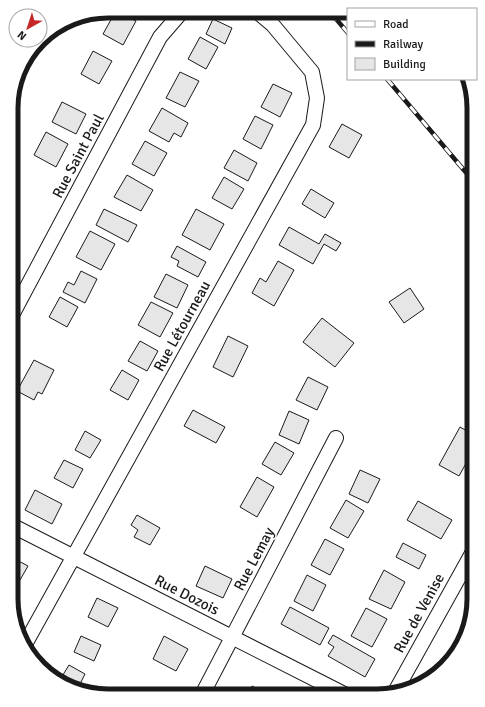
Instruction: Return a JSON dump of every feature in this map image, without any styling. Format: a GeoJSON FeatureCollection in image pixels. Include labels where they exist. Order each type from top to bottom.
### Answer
{"type":"FeatureCollection","features":[{"type":"Feature","properties":{"kind":"street","name":"Rue Saint Paul"},"geometry":{"type":"LineString","coordinates":[[18,306],[160,37],[176,18]]}},
{"type":"Feature","properties":{"kind":"street","name":"Rue Létourneau"},"geometry":{"type":"LineString","coordinates":[[27,640],[313,125],[318,98],[312,72],[272,24],[265,18]]}},
{"type":"Feature","properties":{"kind":"street","name":"Rue Lemay"},"geometry":{"type":"LineString","coordinates":[[206,689],[336,438]]}},
{"type":"Feature","properties":{"kind":"street","name":"Rue Dozois"},"geometry":{"type":"LineString","coordinates":[[18,528],[334,689]]}},
{"type":"Feature","properties":{"kind":"street","name":"Rue de Venise"},"geometry":{"type":"LineString","coordinates":[[398,686],[467,563]]}},
{"type":"Feature","properties":{"kind":"building"},"geometry":{"type":"Polygon","coordinates":[[[112,18],[130,18],[136,21],[123,45],[103,34],[112,18]]]}},
{"type":"Feature","properties":{"kind":"building"},"geometry":{"type":"Polygon","coordinates":[[[213,19],[232,28],[225,44],[206,34],[213,19]]]}},
{"type":"Feature","properties":{"kind":"building"},"geometry":{"type":"Polygon","coordinates":[[[200,37],[218,47],[206,69],[188,59],[200,37]]]}},
{"type":"Feature","properties":{"kind":"building"},"geometry":{"type":"Polygon","coordinates":[[[93,51],[112,61],[99,84],[81,74],[93,51]]]}},
{"type":"Feature","properties":{"kind":"building"},"geometry":{"type":"Polygon","coordinates":[[[180,72],[199,81],[185,107],[166,98],[180,72]]]}},
{"type":"Feature","properties":{"kind":"building"},"geometry":{"type":"Polygon","coordinates":[[[273,84],[292,93],[280,117],[261,107],[273,84]]]}},
{"type":"Feature","properties":{"kind":"building"},"geometry":{"type":"Polygon","coordinates":[[[62,102],[86,114],[76,134],[52,122],[62,102]]]}},
{"type":"Feature","properties":{"kind":"building"},"geometry":{"type":"Polygon","coordinates":[[[162,108],[188,123],[181,137],[174,133],[169,142],[149,131],[162,108]]]}},
{"type":"Feature","properties":{"kind":"building"},"geometry":{"type":"Polygon","coordinates":[[[255,116],[273,125],[261,149],[243,139],[255,116]]]}},
{"type":"Feature","properties":{"kind":"building"},"geometry":{"type":"Polygon","coordinates":[[[342,124],[362,135],[349,158],[329,147],[342,124]]]}},
{"type":"Feature","properties":{"kind":"building"},"geometry":{"type":"Polygon","coordinates":[[[46,132],[68,144],[56,167],[34,155],[46,132]]]}},
{"type":"Feature","properties":{"kind":"building"},"geometry":{"type":"Polygon","coordinates":[[[145,141],[167,153],[154,176],[132,164],[145,141]]]}},
{"type":"Feature","properties":{"kind":"building"},"geometry":{"type":"Polygon","coordinates":[[[234,150],[257,163],[248,181],[224,168],[234,150]]]}},
{"type":"Feature","properties":{"kind":"building"},"geometry":{"type":"Polygon","coordinates":[[[127,175],[153,190],[141,211],[114,197],[127,175]]]}},
{"type":"Feature","properties":{"kind":"building"},"geometry":{"type":"Polygon","coordinates":[[[224,177],[244,189],[232,209],[212,198],[224,177]]]}},
{"type":"Feature","properties":{"kind":"building"},"geometry":{"type":"Polygon","coordinates":[[[311,189],[334,203],[325,218],[302,204],[311,189]]]}},
{"type":"Feature","properties":{"kind":"building"},"geometry":{"type":"Polygon","coordinates":[[[104,209],[137,225],[128,242],[96,225],[104,209]]]}},
{"type":"Feature","properties":{"kind":"building"},"geometry":{"type":"Polygon","coordinates":[[[196,209],[224,224],[210,250],[182,235],[196,209]]]}},
{"type":"Feature","properties":{"kind":"building"},"geometry":{"type":"Polygon","coordinates":[[[289,227],[319,244],[325,234],[341,243],[336,251],[324,244],[313,264],[279,245],[289,227]]]}},
{"type":"Feature","properties":{"kind":"building"},"geometry":{"type":"Polygon","coordinates":[[[90,231],[115,244],[101,270],[76,257],[90,231]]]}},
{"type":"Feature","properties":{"kind":"building"},"geometry":{"type":"Polygon","coordinates":[[[177,246],[206,262],[198,277],[177,266],[179,261],[171,257],[177,246]]]}},
{"type":"Feature","properties":{"kind":"building"},"geometry":{"type":"Polygon","coordinates":[[[278,261],[294,270],[274,306],[252,293],[260,278],[266,282],[278,261]]]}},
{"type":"Feature","properties":{"kind":"building"},"geometry":{"type":"Polygon","coordinates":[[[81,271],[97,279],[85,303],[63,292],[68,282],[74,285],[81,271]]]}},
{"type":"Feature","properties":{"kind":"building"},"geometry":{"type":"Polygon","coordinates":[[[166,274],[188,285],[177,308],[154,297],[166,274]]]}},
{"type":"Feature","properties":{"kind":"building"},"geometry":{"type":"Polygon","coordinates":[[[410,288],[424,309],[404,323],[389,302],[410,288]]]}},
{"type":"Feature","properties":{"kind":"building"},"geometry":{"type":"Polygon","coordinates":[[[60,297],[78,307],[67,327],[49,317],[60,297]]]}},
{"type":"Feature","properties":{"kind":"building"},"geometry":{"type":"Polygon","coordinates":[[[151,302],[173,313],[160,337],[138,325],[151,302]]]}},
{"type":"Feature","properties":{"kind":"building"},"geometry":{"type":"Polygon","coordinates":[[[322,318],[354,343],[335,367],[303,342],[322,318]]]}},
{"type":"Feature","properties":{"kind":"building"},"geometry":{"type":"Polygon","coordinates":[[[228,336],[248,346],[233,377],[213,367],[228,336]]]}},
{"type":"Feature","properties":{"kind":"building"},"geometry":{"type":"Polygon","coordinates":[[[140,341],[158,351],[147,371],[128,361],[140,341]]]}},
{"type":"Feature","properties":{"kind":"building"},"geometry":{"type":"Polygon","coordinates":[[[34,360],[54,370],[42,394],[38,392],[34,400],[18,392],[34,360]]]}},
{"type":"Feature","properties":{"kind":"building"},"geometry":{"type":"Polygon","coordinates":[[[122,370],[139,380],[128,400],[110,390],[122,370]]]}},
{"type":"Feature","properties":{"kind":"building"},"geometry":{"type":"Polygon","coordinates":[[[308,377],[328,387],[317,410],[296,400],[308,377]]]}},
{"type":"Feature","properties":{"kind":"building"},"geometry":{"type":"Polygon","coordinates":[[[193,410],[225,427],[216,443],[184,426],[193,410]]]}},
{"type":"Feature","properties":{"kind":"building"},"geometry":{"type":"Polygon","coordinates":[[[289,411],[309,420],[299,444],[279,435],[289,411]]]}},
{"type":"Feature","properties":{"kind":"building"},"geometry":{"type":"Polygon","coordinates":[[[460,427],[467,431],[467,462],[459,476],[439,465],[460,427]]]}},
{"type":"Feature","properties":{"kind":"building"},"geometry":{"type":"Polygon","coordinates":[[[85,431],[101,440],[90,458],[75,450],[85,431]]]}},
{"type":"Feature","properties":{"kind":"building"},"geometry":{"type":"Polygon","coordinates":[[[275,442],[294,453],[281,475],[262,464],[275,442]]]}},
{"type":"Feature","properties":{"kind":"building"},"geometry":{"type":"Polygon","coordinates":[[[64,460],[83,469],[73,488],[54,478],[64,460]]]}},
{"type":"Feature","properties":{"kind":"building"},"geometry":{"type":"Polygon","coordinates":[[[360,470],[380,479],[368,503],[349,494],[360,470]]]}},
{"type":"Feature","properties":{"kind":"building"},"geometry":{"type":"Polygon","coordinates":[[[257,477],[274,487],[257,517],[240,507],[257,477]]]}},
{"type":"Feature","properties":{"kind":"building"},"geometry":{"type":"Polygon","coordinates":[[[35,490],[62,504],[52,524],[25,510],[35,490]]]}},
{"type":"Feature","properties":{"kind":"building"},"geometry":{"type":"Polygon","coordinates":[[[346,500],[364,511],[348,538],[330,528],[346,500]]]}},
{"type":"Feature","properties":{"kind":"building"},"geometry":{"type":"Polygon","coordinates":[[[418,501],[452,520],[441,539],[407,520],[418,501]]]}},
{"type":"Feature","properties":{"kind":"building"},"geometry":{"type":"Polygon","coordinates":[[[137,515],[160,528],[150,545],[134,537],[138,530],[131,525],[137,515]]]}},
{"type":"Feature","properties":{"kind":"building"},"geometry":{"type":"Polygon","coordinates":[[[325,539],[344,549],[330,575],[311,565],[325,539]]]}},
{"type":"Feature","properties":{"kind":"building"},"geometry":{"type":"Polygon","coordinates":[[[403,543],[426,555],[419,569],[396,557],[403,543]]]}},
{"type":"Feature","properties":{"kind":"building"},"geometry":{"type":"Polygon","coordinates":[[[18,561],[28,566],[20,580],[18,579],[18,561]]]}},
{"type":"Feature","properties":{"kind":"building"},"geometry":{"type":"Polygon","coordinates":[[[205,566],[232,579],[223,598],[196,586],[205,566]]]}},
{"type":"Feature","properties":{"kind":"building"},"geometry":{"type":"Polygon","coordinates":[[[384,570],[405,582],[391,609],[369,599],[384,570]]]}},
{"type":"Feature","properties":{"kind":"building"},"geometry":{"type":"Polygon","coordinates":[[[307,575],[326,585],[313,611],[294,601],[307,575]]]}},
{"type":"Feature","properties":{"kind":"building"},"geometry":{"type":"Polygon","coordinates":[[[97,598],[118,608],[108,627],[88,617],[97,598]]]}},
{"type":"Feature","properties":{"kind":"building"},"geometry":{"type":"Polygon","coordinates":[[[290,607],[329,628],[320,645],[281,624],[290,607]]]}},
{"type":"Feature","properties":{"kind":"building"},"geometry":{"type":"Polygon","coordinates":[[[366,608],[387,619],[372,647],[351,636],[366,608]]]}},
{"type":"Feature","properties":{"kind":"building"},"geometry":{"type":"Polygon","coordinates":[[[333,635],[375,659],[365,677],[328,656],[334,647],[328,643],[333,635]]]}},
{"type":"Feature","properties":{"kind":"building"},"geometry":{"type":"Polygon","coordinates":[[[81,636],[101,645],[94,661],[74,652],[81,636]]]}},
{"type":"Feature","properties":{"kind":"building"},"geometry":{"type":"Polygon","coordinates":[[[164,636],[188,649],[176,671],[153,659],[164,636]]]}},
{"type":"Feature","properties":{"kind":"building"},"geometry":{"type":"Polygon","coordinates":[[[69,665],[85,674],[80,684],[62,676],[69,665]]]}},
{"type":"Feature","properties":{"kind":"building"},"geometry":{"type":"Polygon","coordinates":[[[252,686],[258,689],[250,689],[252,686]]]}},
{"type":"Feature","properties":{"kind":"railway"},"geometry":{"type":"LineString","coordinates":[[335,18],[347,32]]}},
{"type":"Feature","properties":{"kind":"railway"},"geometry":{"type":"LineString","coordinates":[[388,80],[467,174]]}}]}
